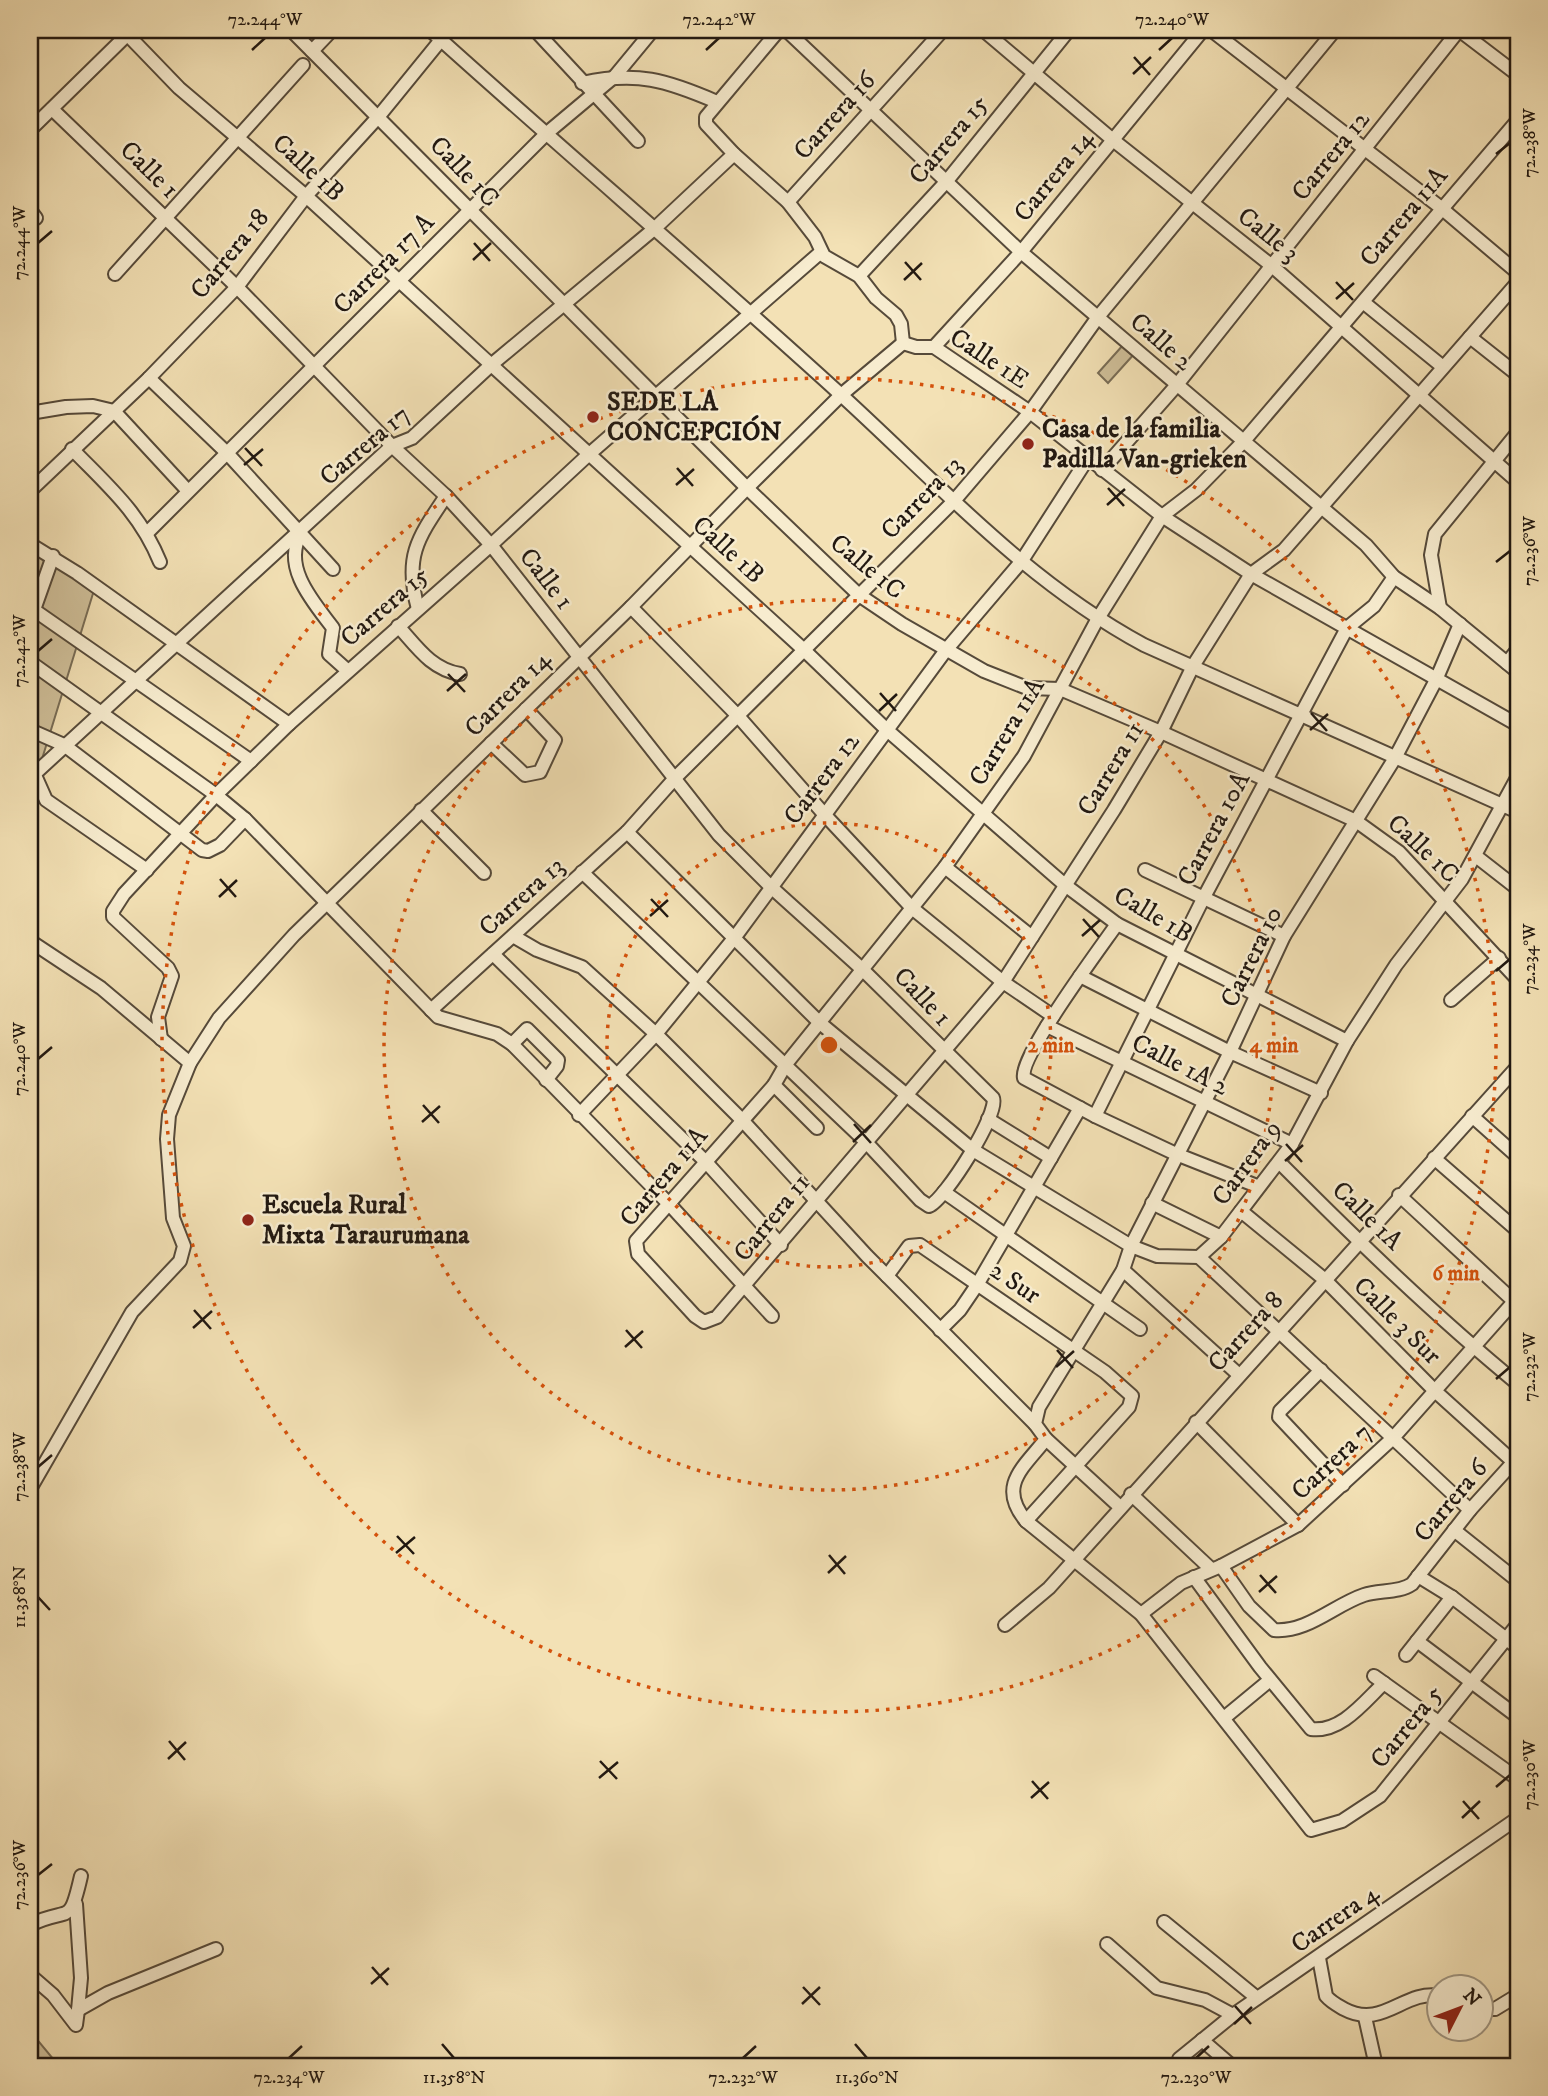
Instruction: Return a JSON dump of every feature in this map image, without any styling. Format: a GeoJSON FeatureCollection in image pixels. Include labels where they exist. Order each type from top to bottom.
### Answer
{"type":"FeatureCollection","features":[{"type":"Feature","properties":{"kind":"street","name":"Calle 1C"},"geometry":{"type":"LineString","coordinates":[[291,30],[747,488],[859,595],[946,650],[1018,686],[1060,689],[1356,821],[1399,852],[1518,980]]}},
{"type":"Feature","properties":{"kind":"street"},"geometry":{"type":"LineString","coordinates":[[312,51],[331,30]]}},
{"type":"Feature","properties":{"kind":"street"},"geometry":{"type":"LineString","coordinates":[[430,30],[445,35],[547,133],[841,395],[953,502],[1021,562],[1097,620],[1144,645],[1518,812]]}},
{"type":"Feature","properties":{"kind":"street"},"geometry":{"type":"LineString","coordinates":[[535,30],[638,141]]}},
{"type":"Feature","properties":{"kind":"street","name":"Carrera 17 A"},"geometry":{"type":"LineString","coordinates":[[148,532],[547,133],[615,76],[653,30]]}},
{"type":"Feature","properties":{"kind":"street"},"geometry":{"type":"LineString","coordinates":[[779,30],[717,102],[706,117],[706,124],[734,154],[788,202],[815,237],[821,252],[830,261],[859,276],[899,320],[903,343]]}},
{"type":"Feature","properties":{"kind":"street","name":"Calle 2"},"geometry":{"type":"LineString","coordinates":[[786,30],[1021,252],[1374,553],[1394,577],[1440,608],[1518,672]]}},
{"type":"Feature","properties":{"kind":"street","name":"Carrera 16"},"geometry":{"type":"LineString","coordinates":[[788,202],[943,30]]}},
{"type":"Feature","properties":{"kind":"street","name":"Calle 3"},"geometry":{"type":"LineString","coordinates":[[983,30],[1113,140],[1272,266],[1518,482]]}},
{"type":"Feature","properties":{"kind":"street","name":"Carrera 15"},"geometry":{"type":"LineString","coordinates":[[859,276],[946,182],[1069,30]]}},
{"type":"Feature","properties":{"kind":"street","name":"Carrera 14"},"geometry":{"type":"LineString","coordinates":[[934,347],[1021,252],[1203,30]]}},
{"type":"Feature","properties":{"kind":"street"},"geometry":{"type":"LineString","coordinates":[[1211,30],[1366,149],[1518,273]]}},
{"type":"Feature","properties":{"kind":"street","name":"Carrera 13"},"geometry":{"type":"LineString","coordinates":[[431,1010],[627,832],[676,777],[953,502],[1030,412],[1098,317],[1335,30]]}},
{"type":"Feature","properties":{"kind":"street"},"geometry":{"type":"LineString","coordinates":[[1460,30],[1518,75]]}},
{"type":"Feature","properties":{"kind":"street","name":"Carrera 12"},"geometry":{"type":"LineString","coordinates":[[1102,470],[1176,386],[1460,30]]}},
{"type":"Feature","properties":{"kind":"street"},"geometry":{"type":"LineString","coordinates":[[30,130],[127,31]]}},
{"type":"Feature","properties":{"kind":"street","name":"Calle 1B"},"geometry":{"type":"LineString","coordinates":[[127,31],[179,88],[306,196],[587,456],[690,545],[887,730],[1065,886],[1117,924],[1347,1041]]}},
{"type":"Feature","properties":{"kind":"street","name":"Carrera 18"},"geometry":{"type":"LineString","coordinates":[[30,491],[149,378],[237,287],[306,196],[379,116],[445,35]]}},
{"type":"Feature","properties":{"kind":"street"},"geometry":{"type":"LineString","coordinates":[[115,274],[303,65]]}},
{"type":"Feature","properties":{"kind":"street"},"geometry":{"type":"LineString","coordinates":[[582,83],[615,76],[642,76],[717,102]]}},
{"type":"Feature","properties":{"kind":"street","name":"Calle 1"},"geometry":{"type":"LineString","coordinates":[[52,109],[237,287],[392,446],[446,496],[491,545],[719,835],[771,887],[863,970],[987,1092],[996,1103],[988,1119]]}},
{"type":"Feature","properties":{"kind":"street","name":"Carrera 11A"},"geometry":{"type":"LineString","coordinates":[[745,1286],[711,1321],[704,1322],[687,1307],[635,1248],[636,1241],[670,1206],[775,1085],[786,1064],[945,867],[1024,756],[1097,620],[1162,516],[1196,490],[1243,442],[1342,328],[1440,208],[1518,120]]}},
{"type":"Feature","properties":{"kind":"street","name":"Carrera 17"},"geometry":{"type":"LineString","coordinates":[[32,776],[136,678],[177,645],[301,533],[392,446],[412,438],[491,365],[654,229],[734,154]]}},
{"type":"Feature","properties":{"kind":"street","name":"Carrera 15"},"geometry":{"type":"LineString","coordinates":[[161,1038],[158,1017],[172,983],[170,971],[113,915],[124,894],[216,795],[289,724],[587,456],[821,252]]}},
{"type":"Feature","properties":{"kind":"street","name":"Carrera 11"},"geometry":{"type":"LineString","coordinates":[[745,1286],[906,1092],[1003,982],[1161,732],[1193,666],[1251,573],[1284,550],[1518,282]]}},
{"type":"Feature","properties":{"kind":"street"},"geometry":{"type":"LineString","coordinates":[[1363,302],[1443,367]]}},
{"type":"Feature","properties":{"kind":"street"},"geometry":{"type":"LineString","coordinates":[[1470,337],[1518,375]]}},
{"type":"Feature","properties":{"kind":"street","name":"Carrera 14"},"geometry":{"type":"LineString","coordinates":[[30,1489],[121,1328],[183,1254],[183,1238],[173,1218],[167,1128],[178,1089],[190,1063],[219,1018],[247,985],[400,835],[421,810],[631,607],[841,395],[903,343]]}},
{"type":"Feature","properties":{"kind":"street","name":"Calle 1E"},"geometry":{"type":"LineString","coordinates":[[903,343],[916,347],[934,347],[1030,412],[1162,516],[1251,573],[1518,725]]}},
{"type":"Feature","properties":{"kind":"street"},"geometry":{"type":"LineString","coordinates":[[149,378],[227,453],[333,569]]}},
{"type":"Feature","properties":{"kind":"street"},"geometry":{"type":"LineString","coordinates":[[30,413],[93,406],[114,411],[188,491]]}},
{"type":"Feature","properties":{"kind":"street"},"geometry":{"type":"LineString","coordinates":[[1440,608],[1431,545],[1444,522],[1518,432]]}},
{"type":"Feature","properties":{"kind":"street"},"geometry":{"type":"LineString","coordinates":[[72,449],[127,505],[148,532],[160,562]]}},
{"type":"Feature","properties":{"kind":"street","name":"Carrera 12"},"geometry":{"type":"LineString","coordinates":[[579,1115],[656,1034],[735,937],[946,650],[1021,562],[1088,458]]}},
{"type":"Feature","properties":{"kind":"street"},"geometry":{"type":"LineString","coordinates":[[418,609],[411,582],[413,557],[429,522],[446,496]]}},
{"type":"Feature","properties":{"kind":"street"},"geometry":{"type":"LineString","coordinates":[[301,533],[295,547],[306,593],[332,628],[329,654],[348,671]]}},
{"type":"Feature","properties":{"kind":"street"},"geometry":{"type":"LineString","coordinates":[[30,544],[53,556],[289,724]]}},
{"type":"Feature","properties":{"kind":"street"},"geometry":{"type":"LineString","coordinates":[[53,556],[32,616],[136,678],[251,761]]}},
{"type":"Feature","properties":{"kind":"street","name":"Carrera 10A"},"geometry":{"type":"LineString","coordinates":[[1095,1116],[1203,899],[1347,628],[1374,606],[1394,577]]}},
{"type":"Feature","properties":{"kind":"street","name":"Calle 1A 2"},"geometry":{"type":"LineString","coordinates":[[631,607],[738,716],[912,908],[1050,1021],[1204,1104],[1292,1144]]}},
{"type":"Feature","properties":{"kind":"street","name":"Carrera 10"},"geometry":{"type":"LineString","coordinates":[[1035,1424],[1039,1408],[1123,1269],[1131,1246],[1230,1052],[1284,936],[1395,758],[1436,680],[1460,624]]}},
{"type":"Feature","properties":{"kind":"street"},"geometry":{"type":"LineString","coordinates":[[398,626],[432,664],[445,672],[460,674]]}},
{"type":"Feature","properties":{"kind":"street"},"geometry":{"type":"LineString","coordinates":[[1507,663],[1518,649]]}},
{"type":"Feature","properties":{"kind":"street"},"geometry":{"type":"LineString","coordinates":[[30,662],[216,795],[245,819],[431,1010],[446,1021],[497,1034],[512,1044],[772,1315]]}},
{"type":"Feature","properties":{"kind":"street"},"geometry":{"type":"LineString","coordinates":[[491,743],[525,775],[540,772],[555,740],[526,709]]}},
{"type":"Feature","properties":{"kind":"street"},"geometry":{"type":"LineString","coordinates":[[30,730],[64,746],[208,851],[220,845],[245,819]]}},
{"type":"Feature","properties":{"kind":"street"},"geometry":{"type":"LineString","coordinates":[[32,776],[46,800],[147,870]]}},
{"type":"Feature","properties":{"kind":"street","name":"Carrera 9"},"geometry":{"type":"LineString","coordinates":[[1199,1257],[1221,1237],[1257,1186],[1292,1144],[1347,1041],[1396,965],[1477,856],[1518,776]]}},
{"type":"Feature","properties":{"kind":"street"},"geometry":{"type":"LineString","coordinates":[[421,810],[484,873]]}},
{"type":"Feature","properties":{"kind":"street"},"geometry":{"type":"LineString","coordinates":[[627,832],[820,1023],[906,1092],[972,1150],[1150,1255],[1199,1257],[1470,1510]]}},
{"type":"Feature","properties":{"kind":"street"},"geometry":{"type":"LineString","coordinates":[[1477,856],[1518,889]]}},
{"type":"Feature","properties":{"kind":"street"},"geometry":{"type":"LineString","coordinates":[[945,867],[1032,937]]}},
{"type":"Feature","properties":{"kind":"street"},"geometry":{"type":"LineString","coordinates":[[1145,870],[1284,936]]}},
{"type":"Feature","properties":{"kind":"street"},"geometry":{"type":"LineString","coordinates":[[582,873],[700,981],[865,1141],[926,1205],[935,1203],[944,1192],[972,1150],[988,1119],[1051,1158]]}},
{"type":"Feature","properties":{"kind":"street"},"geometry":{"type":"LineString","coordinates":[[1117,924],[1050,1021],[1022,1074],[1030,1083],[1095,1116],[1176,1154],[1257,1186]]}},
{"type":"Feature","properties":{"kind":"street"},"geometry":{"type":"LineString","coordinates":[[513,936],[537,950],[582,967],[656,1034],[742,1120],[887,1276],[1035,1424],[1045,1439],[1120,1507]]}},
{"type":"Feature","properties":{"kind":"street"},"geometry":{"type":"LineString","coordinates":[[30,941],[101,988],[190,1063]]}},
{"type":"Feature","properties":{"kind":"street"},"geometry":{"type":"LineString","coordinates":[[493,954],[706,1162],[781,1245]]}},
{"type":"Feature","properties":{"kind":"street"},"geometry":{"type":"LineString","coordinates":[[1451,1000],[1499,958]]}},
{"type":"Feature","properties":{"kind":"street"},"geometry":{"type":"LineString","coordinates":[[1080,976],[1146,1012],[1321,1093]]}},
{"type":"Feature","properties":{"kind":"street"},"geometry":{"type":"LineString","coordinates":[[512,1044],[527,1029],[553,1052],[558,1060],[557,1066],[546,1080]]}},
{"type":"Feature","properties":{"kind":"street","name":"Carrera 8"},"geometry":{"type":"LineString","coordinates":[[1005,1625],[1049,1588],[1278,1329],[1518,1066]]}},
{"type":"Feature","properties":{"kind":"street"},"geometry":{"type":"LineString","coordinates":[[775,1085],[817,1129]]}},
{"type":"Feature","properties":{"kind":"street"},"geometry":{"type":"LineString","coordinates":[[940,1330],[956,1315],[977,1285],[1080,1108]]}},
{"type":"Feature","properties":{"kind":"street"},"geometry":{"type":"LineString","coordinates":[[1472,1115],[1518,1157]]}},
{"type":"Feature","properties":{"kind":"street"},"geometry":{"type":"LineString","coordinates":[[1434,1158],[1518,1231]]}},
{"type":"Feature","properties":{"kind":"street","name":"Calle 1A"},"geometry":{"type":"LineString","coordinates":[[1279,1162],[1359,1242],[1474,1349],[1518,1384]]}},
{"type":"Feature","properties":{"kind":"street"},"geometry":{"type":"LineString","coordinates":[[944,1192],[1140,1329]]}},
{"type":"Feature","properties":{"kind":"street"},"geometry":{"type":"LineString","coordinates":[[1399,1195],[1517,1301]]}},
{"type":"Feature","properties":{"kind":"street"},"geometry":{"type":"LineString","coordinates":[[1152,1203],[1221,1237]]}},
{"type":"Feature","properties":{"kind":"street","name":"Calle 3 Sur"},"geometry":{"type":"LineString","coordinates":[[1241,1211],[1324,1279],[1435,1391],[1517,1462]]}},
{"type":"Feature","properties":{"kind":"street","name":"2 Sur"},"geometry":{"type":"LineString","coordinates":[[887,1276],[909,1246],[916,1244],[1125,1387],[1132,1396],[1131,1403],[1075,1468]]}},
{"type":"Feature","properties":{"kind":"street"},"geometry":{"type":"LineString","coordinates":[[1123,1269],[1238,1374]]}},
{"type":"Feature","properties":{"kind":"street","name":"Carrera 7"},"geometry":{"type":"LineString","coordinates":[[1141,1614],[1173,1588],[1298,1525],[1393,1438],[1517,1301]]}},
{"type":"Feature","properties":{"kind":"street"},"geometry":{"type":"LineString","coordinates":[[1321,1370],[1280,1411],[1279,1417],[1343,1485]]}},
{"type":"Feature","properties":{"kind":"street"},"geometry":{"type":"LineString","coordinates":[[1196,1422],[1298,1525]]}},
{"type":"Feature","properties":{"kind":"street"},"geometry":{"type":"LineString","coordinates":[[1045,1439],[1013,1481],[1015,1508],[1026,1521],[1141,1614],[1224,1718],[1270,1680]]}},
{"type":"Feature","properties":{"kind":"street","name":"Carrera 6"},"geometry":{"type":"LineString","coordinates":[[1419,1576],[1470,1510],[1517,1462]]}},
{"type":"Feature","properties":{"kind":"street"},"geometry":{"type":"LineString","coordinates":[[1026,1521],[1075,1468]]}},
{"type":"Feature","properties":{"kind":"street"},"geometry":{"type":"LineString","coordinates":[[1131,1494],[1216,1567],[1274,1630],[1282,1631],[1306,1624],[1363,1595],[1404,1589],[1419,1576],[1452,1597],[1518,1648]]}},
{"type":"Feature","properties":{"kind":"street"},"geometry":{"type":"LineString","coordinates":[[1454,1530],[1518,1581]]}},
{"type":"Feature","properties":{"kind":"street"},"geometry":{"type":"LineString","coordinates":[[1194,1577],[1270,1680],[1311,1729],[1320,1730],[1339,1723],[1355,1712],[1379,1680],[1518,1779]]}},
{"type":"Feature","properties":{"kind":"street"},"geometry":{"type":"LineString","coordinates":[[1406,1656],[1452,1597]]}},
{"type":"Feature","properties":{"kind":"street","name":"Carrera 5"},"geometry":{"type":"LineString","coordinates":[[1224,1718],[1311,1830],[1342,1821],[1374,1802],[1441,1723],[1518,1624]]}},
{"type":"Feature","properties":{"kind":"street"},"geometry":{"type":"LineString","coordinates":[[1417,1641],[1518,1717]]}},
{"type":"Feature","properties":{"kind":"street","name":"Carrera 4"},"geometry":{"type":"LineString","coordinates":[[1179,2059],[1233,2015],[1518,1818]]}},
{"type":"Feature","properties":{"kind":"street"},"geometry":{"type":"LineString","coordinates":[[30,1975],[53,1995],[76,2025],[81,1978],[76,1904],[81,1876]]}},
{"type":"Feature","properties":{"kind":"street"},"geometry":{"type":"LineString","coordinates":[[30,1925],[60,1917],[76,1904]]}},
{"type":"Feature","properties":{"kind":"street"},"geometry":{"type":"LineString","coordinates":[[1164,1922],[1258,1998]]}},
{"type":"Feature","properties":{"kind":"street"},"geometry":{"type":"LineString","coordinates":[[1107,1944],[1157,1988],[1206,2000],[1233,2015]]}},
{"type":"Feature","properties":{"kind":"street"},"geometry":{"type":"LineString","coordinates":[[78,2010],[108,1993],[216,1949]]}},
{"type":"Feature","properties":{"kind":"street"},"geometry":{"type":"LineString","coordinates":[[1319,1958],[1324,1989],[1329,2000],[1353,2014],[1365,2017],[1426,1996]]}},
{"type":"Feature","properties":{"kind":"street"},"geometry":{"type":"LineString","coordinates":[[1496,2008],[1518,1995]]}},
{"type":"Feature","properties":{"kind":"street"},"geometry":{"type":"LineString","coordinates":[[1365,2017],[1376,2066]]}},
{"type":"Feature","properties":{"kind":"street"},"geometry":{"type":"LineString","coordinates":[[1202,2040],[1232,2066]]}},
{"type":"Feature","properties":{"kind":"shaded area"},"geometry":{"type":"Polygon","coordinates":[[[1124,344],[1135,353],[1108,383],[1098,373],[1124,344]]]}},
{"type":"Feature","properties":{"kind":"shaded area"},"geometry":{"type":"Polygon","coordinates":[[[43,550],[95,587],[30,798],[30,565],[43,550]]]}},
{"type":"Feature","properties":{"kind":"shaded area"},"geometry":{"type":"Polygon","coordinates":[[[30,2031],[59,2066],[30,2066],[30,2031]]]}},
{"type":"Feature","properties":{"kind":"place","name":"SEDE LA CONCEPCIÓN"},"geometry":{"type":"Point","coordinates":[593,417]}},
{"type":"Feature","properties":{"kind":"place","name":"Casa de la familia Padilla Van-grieken"},"geometry":{"type":"Point","coordinates":[1028,444]}},
{"type":"Feature","properties":{"kind":"place","name":"Escuela Rural Mixta Taraurumana"},"geometry":{"type":"Point","coordinates":[248,1220]}}]}
